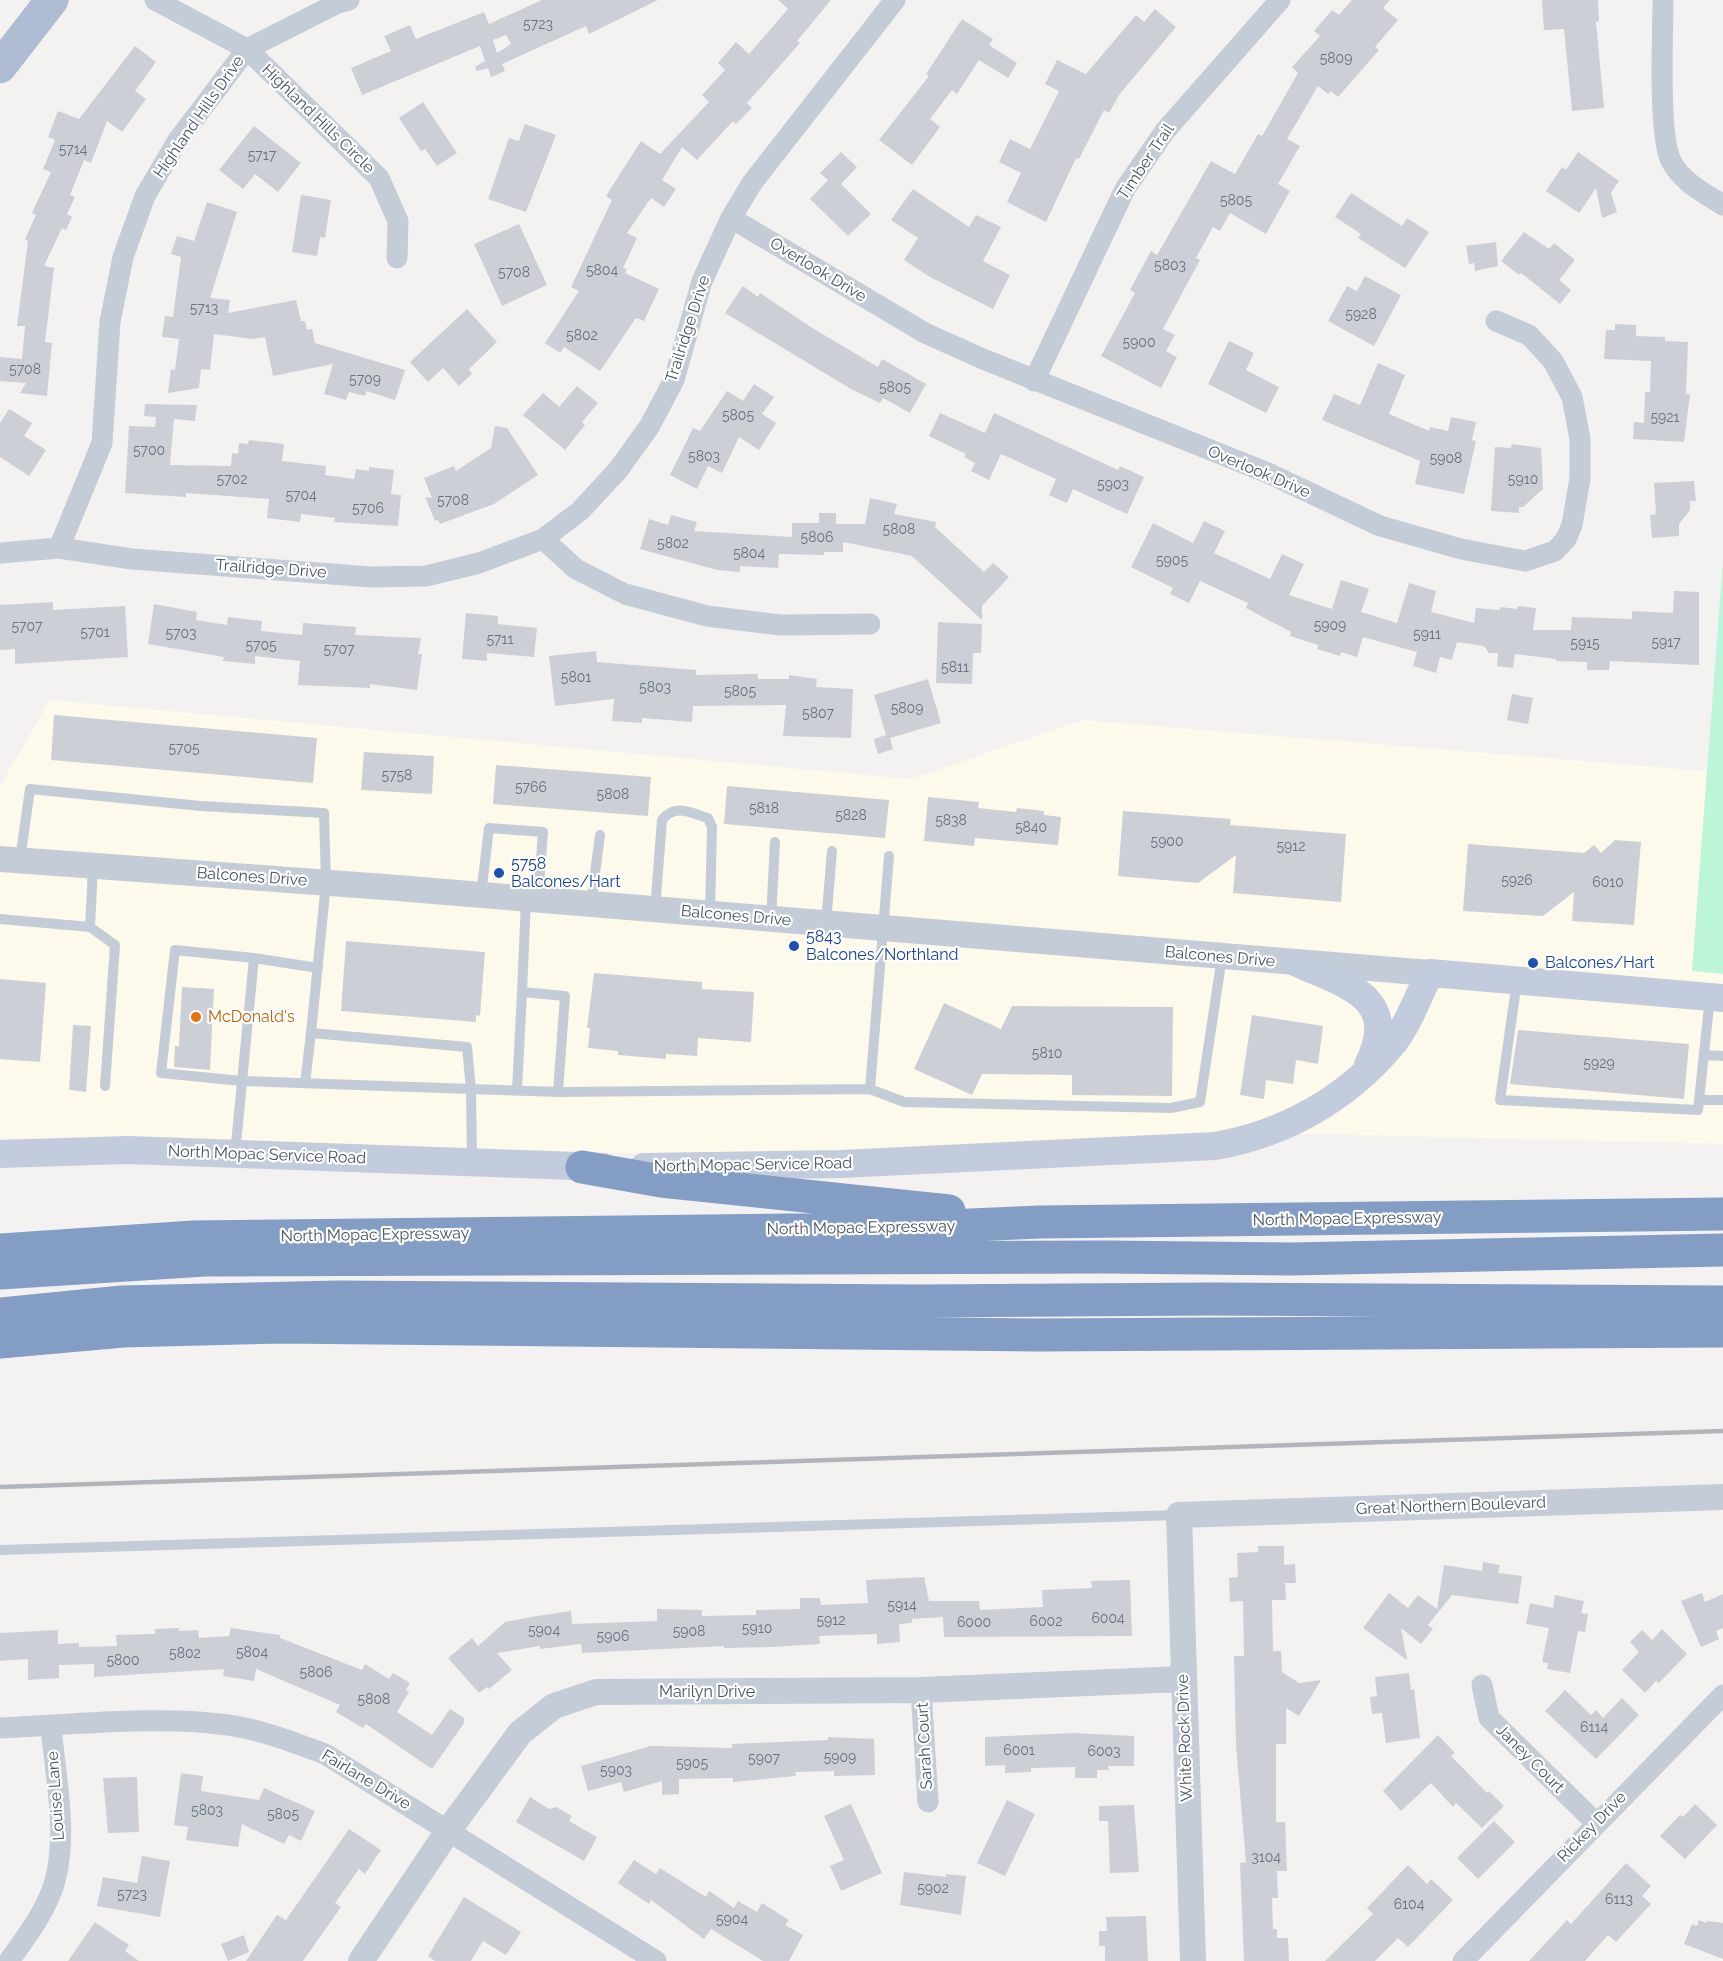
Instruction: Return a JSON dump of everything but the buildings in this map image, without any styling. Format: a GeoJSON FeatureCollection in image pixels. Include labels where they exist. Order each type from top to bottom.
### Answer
{"type":"FeatureCollection","features":[{"type":"Feature","properties":{"kind":"highway"},"geometry":{"type":"LineString","coordinates":[[582,1167],[661,1181],[880,1202],[1040,1222]]}},
{"type":"Feature","properties":{"kind":"highway","name":"North Mopac Expressway"},"geometry":{"type":"LineString","coordinates":[[0,1250],[193,1237],[878,1229],[1040,1222],[1723,1214]]}},
{"type":"Feature","properties":{"kind":"highway"},"geometry":{"type":"LineString","coordinates":[[1107,1257],[1274,1246],[1425,1242],[1479,1218]]}},
{"type":"Feature","properties":{"kind":"highway"},"geometry":{"type":"LineString","coordinates":[[0,1273],[205,1260],[1107,1257],[1291,1259],[1723,1250]]}},
{"type":"Feature","properties":{"kind":"highway"},"geometry":{"type":"LineString","coordinates":[[0,1342],[123,1317],[338,1297],[1723,1302]]}},
{"type":"Feature","properties":{"kind":"highway"},"geometry":{"type":"LineString","coordinates":[[1058,1300],[1378,1332]]}},
{"type":"Feature","properties":{"kind":"highway"},"geometry":{"type":"LineString","coordinates":[[0,1314],[429,1327],[1038,1335],[1723,1331]]}},
{"type":"Feature","properties":{"kind":"main road"},"geometry":{"type":"LineString","coordinates":[[0,68],[52,0]]}},
{"type":"Feature","properties":{"kind":"main road"},"geometry":{"type":"LineString","coordinates":[[1297,963],[1358,990],[1373,1005],[1378,1018],[1379,1035],[1364,1073]]}},
{"type":"Feature","properties":{"kind":"main road","name":"Balcones Drive"},"geometry":{"type":"LineString","coordinates":[[1430,973],[1716,998]]}},
{"type":"Feature","properties":{"kind":"main road","name":"North Mopac Service Road"},"geometry":{"type":"LineString","coordinates":[[0,1154],[128,1150],[582,1167],[841,1164],[1215,1146],[1250,1140],[1292,1124],[1333,1100],[1392,1044],[1430,973]]}},
{"type":"Feature","properties":{"kind":"street","name":"Highland Hills Circle"},"geometry":{"type":"LineString","coordinates":[[154,0],[247,49],[379,178],[398,221],[397,258]]}},
{"type":"Feature","properties":{"kind":"street","name":"Highland Hills Drive"},"geometry":{"type":"LineString","coordinates":[[59,548],[102,443],[110,322],[123,257],[145,196],[178,140],[247,49],[338,3],[349,0]]}},
{"type":"Feature","properties":{"kind":"street","name":"Trailridge Drive"},"geometry":{"type":"LineString","coordinates":[[59,548],[132,559],[371,577],[426,576],[479,563],[543,539],[580,511],[618,470],[649,427],[674,380],[702,280],[731,219],[752,183],[895,0]]}},
{"type":"Feature","properties":{"kind":"street","name":"Timber Trail"},"geometry":{"type":"LineString","coordinates":[[1034,381],[1125,189],[1165,131],[1280,0]]}},
{"type":"Feature","properties":{"kind":"street"},"geometry":{"type":"LineString","coordinates":[[1663,0],[1664,127],[1671,160],[1689,183],[1723,205]]}},
{"type":"Feature","properties":{"kind":"street","name":"Overlook Drive"},"geometry":{"type":"LineString","coordinates":[[731,219],[925,333],[1034,381],[1268,473],[1380,526],[1461,549],[1525,561],[1555,551],[1566,539],[1572,525],[1580,478],[1580,439],[1572,398],[1553,361],[1529,335],[1496,321]]}},
{"type":"Feature","properties":{"kind":"street"},"geometry":{"type":"LineString","coordinates":[[543,539],[576,569],[625,594],[707,616],[780,626],[870,624]]}},
{"type":"Feature","properties":{"kind":"street"},"geometry":{"type":"LineString","coordinates":[[0,553],[59,548]]}},
{"type":"Feature","properties":{"kind":"street","name":"Balcones Drive"},"geometry":{"type":"LineString","coordinates":[[10,860],[532,899],[1430,973]]}},
{"type":"Feature","properties":{"kind":"street","name":"Great Northern Boulevard"},"geometry":{"type":"LineString","coordinates":[[1179,1515],[1723,1497]]}},
{"type":"Feature","properties":{"kind":"street","name":"White Rock Drive"},"geometry":{"type":"LineString","coordinates":[[1179,1515],[1193,1961]]}},
{"type":"Feature","properties":{"kind":"street","name":"Marilyn Drive"},"geometry":{"type":"LineString","coordinates":[[361,1961],[448,1831],[520,1733],[554,1706],[596,1692],[921,1690],[1183,1679]]}},
{"type":"Feature","properties":{"kind":"street","name":"Janey Court"},"geometry":{"type":"LineString","coordinates":[[1482,1684],[1489,1718],[1596,1823]]}},
{"type":"Feature","properties":{"kind":"street","name":"Sarah Court"},"geometry":{"type":"LineString","coordinates":[[921,1690],[928,1802]]}},
{"type":"Feature","properties":{"kind":"street","name":"Rickey Drive"},"geometry":{"type":"LineString","coordinates":[[1463,1961],[1723,1695]]}},
{"type":"Feature","properties":{"kind":"street","name":"Fairlane Drive"},"geometry":{"type":"LineString","coordinates":[[0,1728],[169,1722],[228,1725],[277,1736],[325,1754],[656,1961]]}},
{"type":"Feature","properties":{"kind":"street","name":"Louise Lane"},"geometry":{"type":"LineString","coordinates":[[9,1961],[34,1924],[54,1882],[61,1840],[51,1726]]}},
{"type":"Feature","properties":{"kind":"lane"},"geometry":{"type":"LineString","coordinates":[[10,860],[30,789],[201,806],[324,813],[326,883],[305,1083]]}},
{"type":"Feature","properties":{"kind":"lane"},"geometry":{"type":"LineString","coordinates":[[655,909],[662,820],[668,812],[679,809],[708,818],[712,827],[710,914]]}},
{"type":"Feature","properties":{"kind":"lane"},"geometry":{"type":"LineString","coordinates":[[481,895],[489,828],[543,832],[532,899],[522,992],[517,1091]]}},
{"type":"Feature","properties":{"kind":"lane"},"geometry":{"type":"LineString","coordinates":[[591,904],[600,836]]}},
{"type":"Feature","properties":{"kind":"lane"},"geometry":{"type":"LineString","coordinates":[[771,919],[776,842]]}},
{"type":"Feature","properties":{"kind":"lane"},"geometry":{"type":"LineString","coordinates":[[826,924],[832,851]]}},
{"type":"Feature","properties":{"kind":"lane"},"geometry":{"type":"LineString","coordinates":[[870,1089],[889,856]]}},
{"type":"Feature","properties":{"kind":"lane"},"geometry":{"type":"LineString","coordinates":[[90,927],[93,866]]}},
{"type":"Feature","properties":{"kind":"lane"},"geometry":{"type":"LineString","coordinates":[[0,919],[90,927],[115,945],[105,1086]]}},
{"type":"Feature","properties":{"kind":"lane"},"geometry":{"type":"LineString","coordinates":[[318,968],[254,958],[175,950],[161,1073],[242,1081],[558,1092],[870,1089],[904,1102],[1171,1108],[1200,1102],[1222,957]]}},
{"type":"Feature","properties":{"kind":"lane"},"geometry":{"type":"LineString","coordinates":[[235,1154],[254,958]]}},
{"type":"Feature","properties":{"kind":"lane"},"geometry":{"type":"LineString","coordinates":[[1517,980],[1500,1100],[1698,1110],[1704,1055],[1716,998]]}},
{"type":"Feature","properties":{"kind":"lane"},"geometry":{"type":"LineString","coordinates":[[522,992],[565,996],[558,1092]]}},
{"type":"Feature","properties":{"kind":"lane"},"geometry":{"type":"LineString","coordinates":[[311,1033],[467,1047],[471,1089],[472,1163]]}},
{"type":"Feature","properties":{"kind":"lane"},"geometry":{"type":"LineString","coordinates":[[1704,1055],[1723,1056]]}},
{"type":"Feature","properties":{"kind":"lane"},"geometry":{"type":"LineString","coordinates":[[1699,1100],[1723,1100]]}},
{"type":"Feature","properties":{"kind":"lane"},"geometry":{"type":"LineString","coordinates":[[0,1550],[1179,1515]]}},
{"type":"Feature","properties":{"kind":"shaded area"},"geometry":{"type":"Polygon","coordinates":[[[50,700],[911,779],[1083,720],[1707,771],[1692,970],[1723,974],[1723,1144],[1313,1134],[1195,1135],[865,1151],[684,1155],[222,1140],[0,1138],[0,786],[50,700]]]}},
{"type":"Feature","properties":{"kind":"green space"},"geometry":{"type":"Polygon","coordinates":[[[1723,560],[1723,974],[1692,971],[1723,560]]]}},
{"type":"Feature","properties":{"kind":"railway"},"geometry":{"type":"LineString","coordinates":[[0,1487],[1723,1431]]}},
{"type":"Feature","properties":{"kind":"place","name":"5758 Balcones/Hart"},"geometry":{"type":"Point","coordinates":[499,873]}},
{"type":"Feature","properties":{"kind":"place","name":"5843 Balcones/Northland"},"geometry":{"type":"Point","coordinates":[794,946]}},
{"type":"Feature","properties":{"kind":"place","name":"Balcones/Hart"},"geometry":{"type":"Point","coordinates":[1533,963]}},
{"type":"Feature","properties":{"kind":"place","name":"McDonald's"},"geometry":{"type":"Point","coordinates":[196,1017]}}]}
